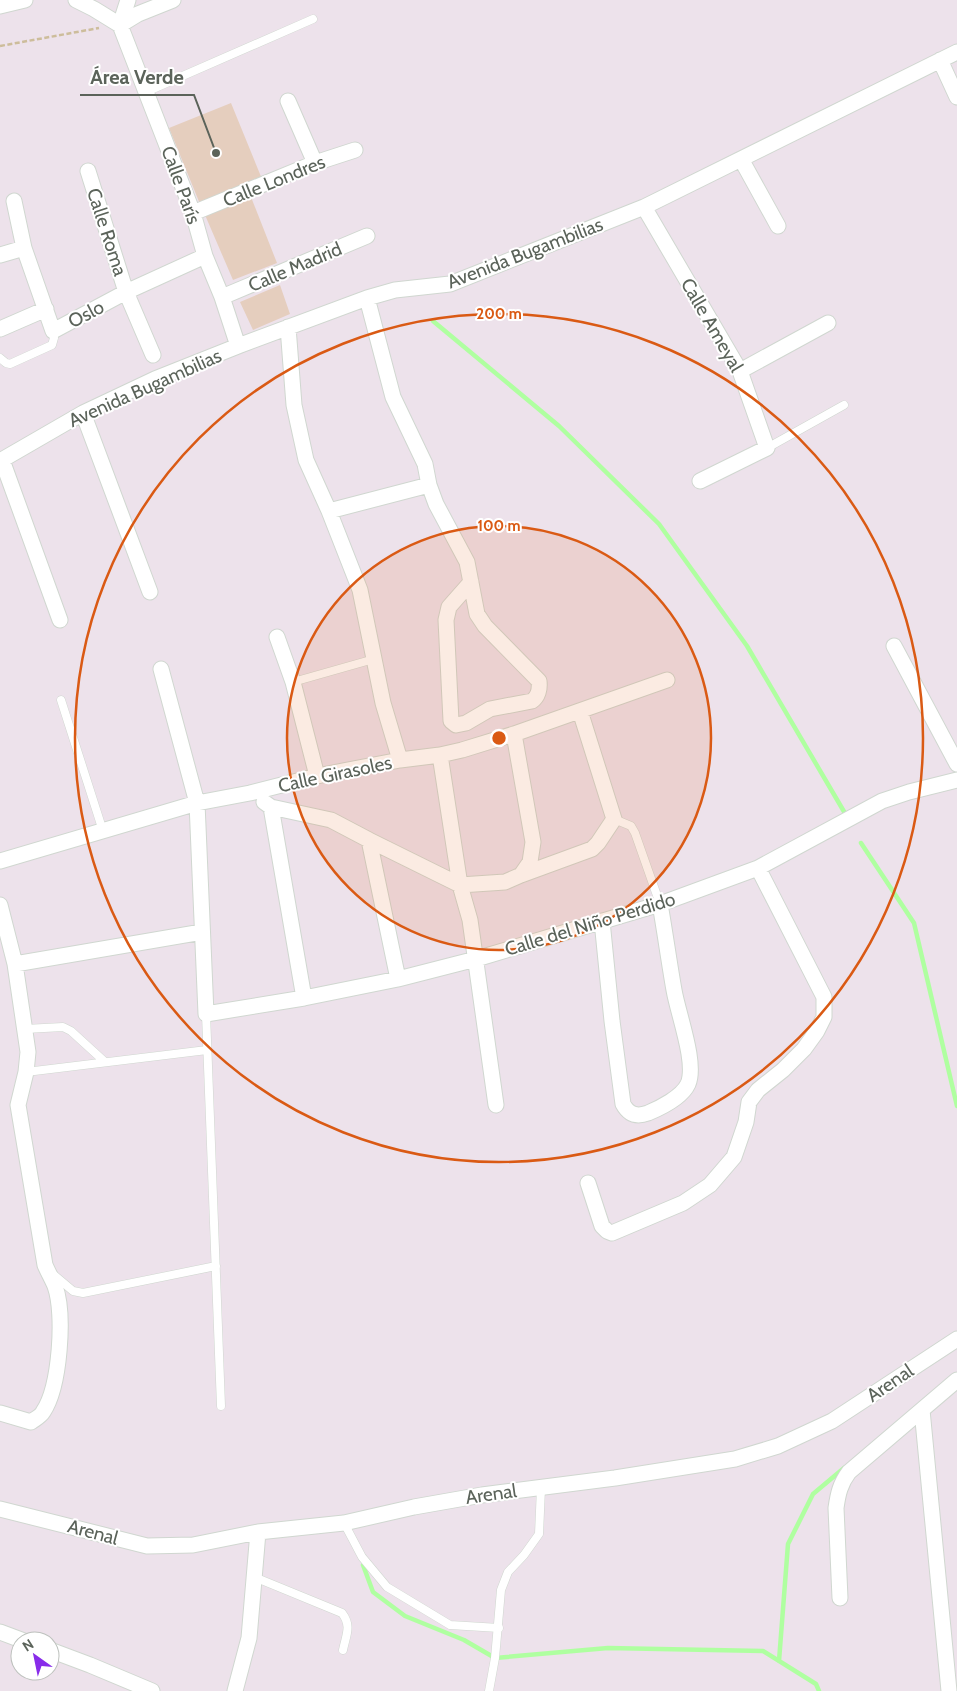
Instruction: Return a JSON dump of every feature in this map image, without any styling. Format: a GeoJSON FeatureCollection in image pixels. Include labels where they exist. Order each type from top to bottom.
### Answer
{"type":"FeatureCollection","features":[{"type":"Feature","properties":{"kind":"street"},"geometry":{"type":"LineString","coordinates":[[0,6],[25,0]]}},
{"type":"Feature","properties":{"kind":"street"},"geometry":{"type":"LineString","coordinates":[[76,0],[120,25]]}},
{"type":"Feature","properties":{"kind":"street"},"geometry":{"type":"LineString","coordinates":[[120,25],[128,0]]}},
{"type":"Feature","properties":{"kind":"street"},"geometry":{"type":"LineString","coordinates":[[120,25],[138,14],[173,0]]}},
{"type":"Feature","properties":{"kind":"street","name":"Calle París"},"geometry":{"type":"LineString","coordinates":[[120,25],[193,213],[205,256],[222,297],[238,346]]}},
{"type":"Feature","properties":{"kind":"street","name":"Avenida Bugambilias"},"geometry":{"type":"LineString","coordinates":[[1,461],[84,413],[155,379],[238,346],[367,298],[395,290],[450,284],[644,207],[957,52]]}},
{"type":"Feature","properties":{"kind":"street"},"geometry":{"type":"LineString","coordinates":[[940,60],[957,97]]}},
{"type":"Feature","properties":{"kind":"street"},"geometry":{"type":"LineString","coordinates":[[288,101],[315,163]]}},
{"type":"Feature","properties":{"kind":"street","name":"Calle Londres"},"geometry":{"type":"LineString","coordinates":[[193,213],[315,163],[355,150]]}},
{"type":"Feature","properties":{"kind":"street"},"geometry":{"type":"LineString","coordinates":[[741,159],[778,226]]}},
{"type":"Feature","properties":{"kind":"street","name":"Calle Roma"},"geometry":{"type":"LineString","coordinates":[[88,171],[126,292]]}},
{"type":"Feature","properties":{"kind":"street","name":"Oslo"},"geometry":{"type":"LineString","coordinates":[[14,201],[24,248],[53,331],[126,292],[153,355]]}},
{"type":"Feature","properties":{"kind":"street","name":"Calle Ameyal"},"geometry":{"type":"LineString","coordinates":[[644,207],[740,372],[767,448]]}},
{"type":"Feature","properties":{"kind":"street","name":"Calle Madrid"},"geometry":{"type":"LineString","coordinates":[[222,297],[367,236]]}},
{"type":"Feature","properties":{"kind":"street"},"geometry":{"type":"LineString","coordinates":[[0,255],[24,248]]}},
{"type":"Feature","properties":{"kind":"street"},"geometry":{"type":"LineString","coordinates":[[126,292],[205,256]]}},
{"type":"Feature","properties":{"kind":"street"},"geometry":{"type":"LineString","coordinates":[[367,298],[393,397],[425,464],[429,485],[436,504],[467,562],[471,582],[476,614],[484,626],[539,681],[540,687],[536,698],[532,701],[490,709],[466,723],[456,724],[451,721],[446,620],[449,607],[471,582]]}},
{"type":"Feature","properties":{"kind":"street"},"geometry":{"type":"LineString","coordinates":[[0,329],[46,309]]}},
{"type":"Feature","properties":{"kind":"street"},"geometry":{"type":"LineString","coordinates":[[740,372],[828,323]]}},
{"type":"Feature","properties":{"kind":"street"},"geometry":{"type":"LineString","coordinates":[[288,327],[294,405],[306,460],[329,511],[360,590],[382,703],[400,760]]}},
{"type":"Feature","properties":{"kind":"street"},"geometry":{"type":"LineString","coordinates":[[84,413],[150,592]]}},
{"type":"Feature","properties":{"kind":"street"},"geometry":{"type":"LineString","coordinates":[[700,481],[767,448]]}},
{"type":"Feature","properties":{"kind":"street"},"geometry":{"type":"LineString","coordinates":[[1,461],[60,620]]}},
{"type":"Feature","properties":{"kind":"street"},"geometry":{"type":"LineString","coordinates":[[329,511],[429,485]]}},
{"type":"Feature","properties":{"kind":"street"},"geometry":{"type":"LineString","coordinates":[[277,637],[293,682],[317,776]]}},
{"type":"Feature","properties":{"kind":"street"},"geometry":{"type":"LineString","coordinates":[[894,646],[957,764]]}},
{"type":"Feature","properties":{"kind":"street"},"geometry":{"type":"LineString","coordinates":[[160,669],[197,803],[206,1014]]}},
{"type":"Feature","properties":{"kind":"street","name":"Calle Girasoles"},"geometry":{"type":"LineString","coordinates":[[0,861],[197,803],[250,793],[317,776],[400,760],[440,755],[514,734],[667,680]]}},
{"type":"Feature","properties":{"kind":"street"},"geometry":{"type":"LineString","coordinates":[[250,793],[271,807],[331,820],[460,885],[505,882],[592,849],[614,819],[580,711]]}},
{"type":"Feature","properties":{"kind":"street"},"geometry":{"type":"LineString","coordinates":[[514,734],[534,842],[530,862],[521,875]]}},
{"type":"Feature","properties":{"kind":"street"},"geometry":{"type":"LineString","coordinates":[[440,755],[460,885],[470,920],[496,1104]]}},
{"type":"Feature","properties":{"kind":"street","name":"Calle del Niño Perdido"},"geometry":{"type":"LineString","coordinates":[[206,1014],[304,998],[398,979],[476,959],[660,904],[758,868],[882,801],[957,780]]}},
{"type":"Feature","properties":{"kind":"street"},"geometry":{"type":"LineString","coordinates":[[271,807],[304,998]]}},
{"type":"Feature","properties":{"kind":"street"},"geometry":{"type":"LineString","coordinates":[[369,840],[398,979]]}},
{"type":"Feature","properties":{"kind":"street"},"geometry":{"type":"LineString","coordinates":[[588,1183],[602,1226],[612,1233],[684,1203],[710,1185],[734,1157],[746,1122],[749,1102],[758,1090],[783,1070],[804,1049],[817,1032],[824,1017],[824,997],[758,868]]}},
{"type":"Feature","properties":{"kind":"street"},"geometry":{"type":"LineString","coordinates":[[602,921],[623,1104],[632,1115],[643,1115],[653,1111],[683,1091],[688,1084],[688,1050],[674,992],[660,904]]}},
{"type":"Feature","properties":{"kind":"street"},"geometry":{"type":"LineString","coordinates":[[0,905],[15,964],[28,1052],[26,1072],[18,1105],[45,1265],[55,1287],[61,1319],[56,1369],[50,1397],[43,1414],[31,1422],[0,1413]]}},
{"type":"Feature","properties":{"kind":"street"},"geometry":{"type":"LineString","coordinates":[[15,964],[202,932]]}},
{"type":"Feature","properties":{"kind":"street","name":"Arenal"},"geometry":{"type":"LineString","coordinates":[[0,1509],[147,1546],[193,1545],[258,1532],[344,1523],[506,1491],[541,1488],[736,1459],[762,1452],[832,1421],[957,1339]]}},
{"type":"Feature","properties":{"kind":"street"},"geometry":{"type":"LineString","coordinates":[[840,1598],[836,1508],[842,1482],[849,1472],[957,1380]]}},
{"type":"Feature","properties":{"kind":"street"},"geometry":{"type":"LineString","coordinates":[[922,1410],[949,1691]]}},
{"type":"Feature","properties":{"kind":"street"},"geometry":{"type":"LineString","coordinates":[[235,1691],[249,1638],[258,1532]]}},
{"type":"Feature","properties":{"kind":"street"},"geometry":{"type":"LineString","coordinates":[[60,1654],[152,1691]]}},
{"type":"Feature","properties":{"kind":"lane"},"geometry":{"type":"LineString","coordinates":[[146,92],[312,20]]}},
{"type":"Feature","properties":{"kind":"lane"},"geometry":{"type":"LineString","coordinates":[[0,358],[10,364],[52,346],[53,331]]}},
{"type":"Feature","properties":{"kind":"lane"},"geometry":{"type":"LineString","coordinates":[[767,448],[844,406]]}},
{"type":"Feature","properties":{"kind":"lane"},"geometry":{"type":"LineString","coordinates":[[293,682],[374,659]]}},
{"type":"Feature","properties":{"kind":"lane"},"geometry":{"type":"LineString","coordinates":[[61,700],[103,831]]}},
{"type":"Feature","properties":{"kind":"lane"},"geometry":{"type":"LineString","coordinates":[[614,819],[631,826],[635,833],[660,904]]}},
{"type":"Feature","properties":{"kind":"lane"},"geometry":{"type":"LineString","coordinates":[[206,1014],[221,1406]]}},
{"type":"Feature","properties":{"kind":"lane"},"geometry":{"type":"LineString","coordinates":[[25,1029],[64,1027],[106,1062]]}},
{"type":"Feature","properties":{"kind":"lane"},"geometry":{"type":"LineString","coordinates":[[26,1072],[207,1050]]}},
{"type":"Feature","properties":{"kind":"lane"},"geometry":{"type":"LineString","coordinates":[[45,1265],[73,1291],[83,1293],[216,1266]]}},
{"type":"Feature","properties":{"kind":"lane"},"geometry":{"type":"LineString","coordinates":[[489,1691],[498,1628],[501,1590],[508,1572],[524,1555],[539,1534],[541,1488]]}},
{"type":"Feature","properties":{"kind":"lane"},"geometry":{"type":"LineString","coordinates":[[344,1523],[362,1557],[387,1586],[450,1625],[498,1628]]}},
{"type":"Feature","properties":{"kind":"lane"},"geometry":{"type":"LineString","coordinates":[[254,1577],[342,1613],[348,1624],[343,1650]]}},
{"type":"Feature","properties":{"kind":"path"},"geometry":{"type":"LineString","coordinates":[[0,46],[120,25]]}},
{"type":"Feature","properties":{"kind":"shaded area"},"geometry":{"type":"Polygon","coordinates":[[[231,103],[262,179],[200,204],[169,128],[231,103]]]}},
{"type":"Feature","properties":{"kind":"shaded area"},"geometry":{"type":"Polygon","coordinates":[[[251,197],[277,263],[233,280],[205,215],[251,197]]]}},
{"type":"Feature","properties":{"kind":"shaded area"},"geometry":{"type":"Polygon","coordinates":[[[280,285],[290,314],[253,330],[240,302],[280,285]]]}},
{"type":"Feature","properties":{"kind":"waterway"},"geometry":{"type":"LineString","coordinates":[[433,321],[559,426],[659,524],[747,646],[846,815]]}},
{"type":"Feature","properties":{"kind":"waterway"},"geometry":{"type":"LineString","coordinates":[[861,843],[914,923],[957,1106]]}},
{"type":"Feature","properties":{"kind":"waterway"},"geometry":{"type":"LineString","coordinates":[[779,1661],[788,1544],[813,1494],[844,1468]]}},
{"type":"Feature","properties":{"kind":"waterway"},"geometry":{"type":"LineString","coordinates":[[363,1565],[373,1592],[405,1616],[464,1640],[495,1658],[608,1648],[763,1651],[816,1684],[819,1691]]}},
{"type":"Feature","properties":{"kind":"place","name":"Área Verde"},"geometry":{"type":"Point","coordinates":[216,153]}}]}
